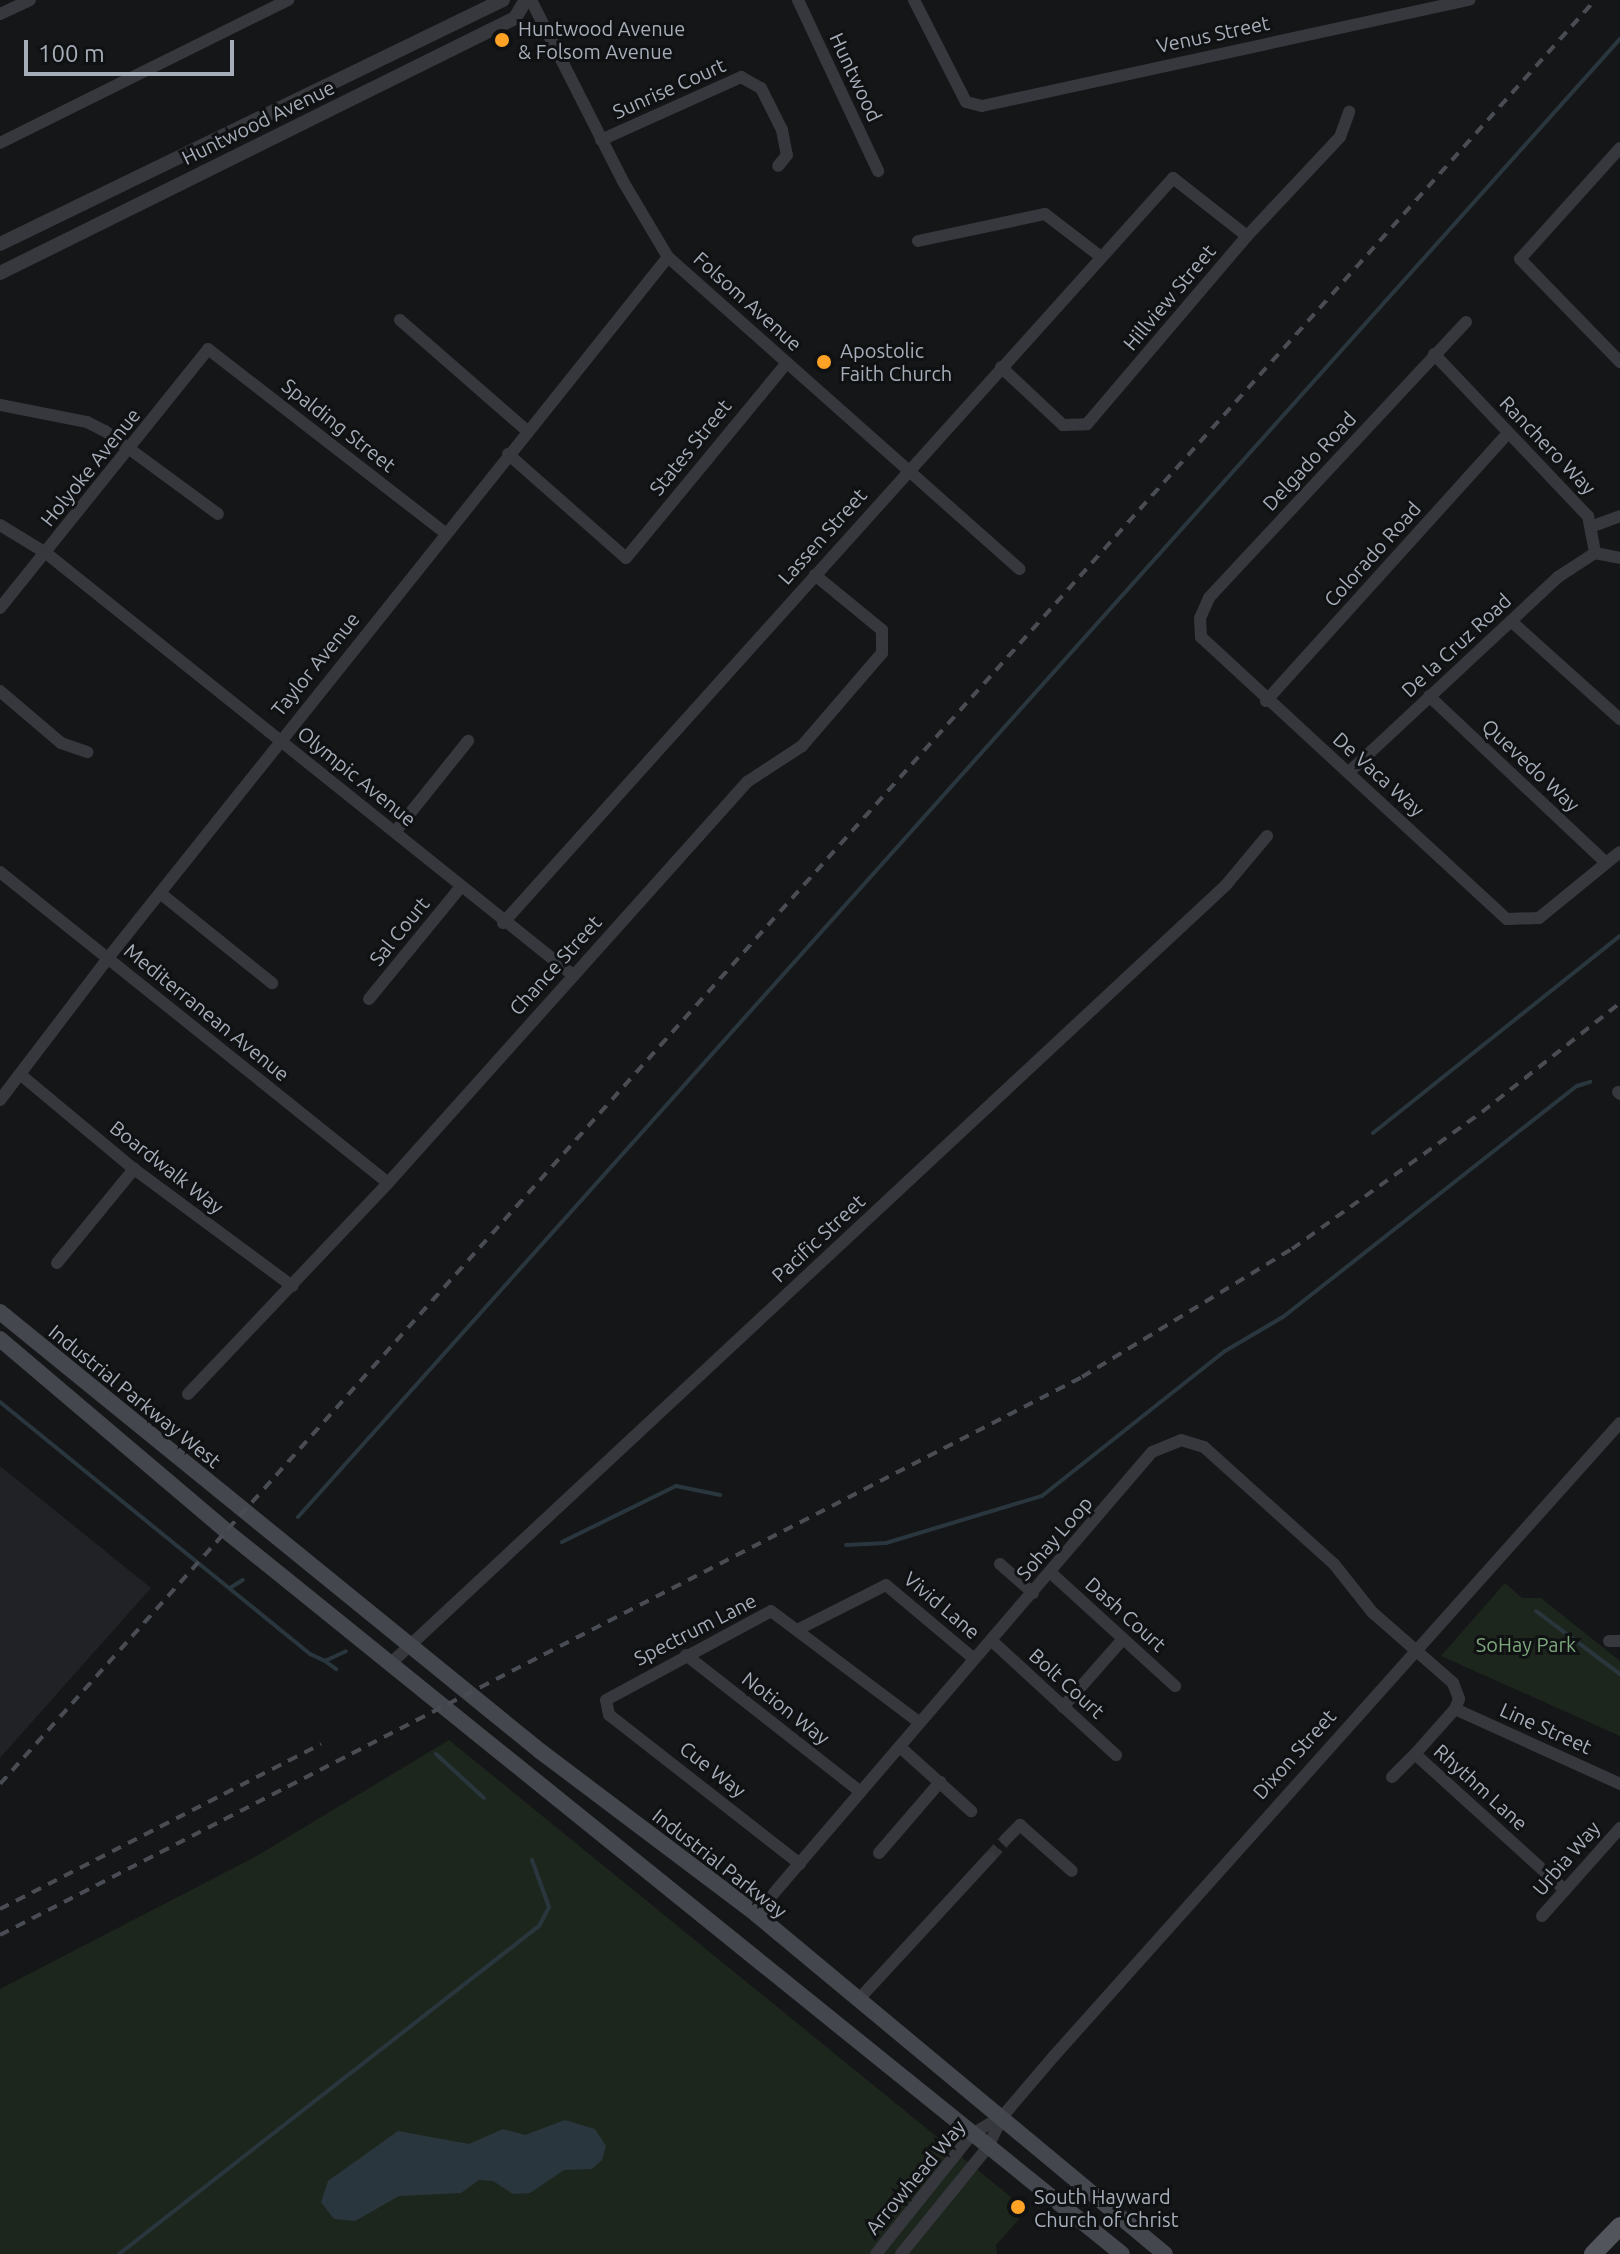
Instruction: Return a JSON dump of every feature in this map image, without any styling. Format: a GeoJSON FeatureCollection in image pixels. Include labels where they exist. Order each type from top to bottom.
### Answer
{"type":"FeatureCollection","features":[{"type":"Feature","properties":{"kind":"main road","name":"Industrial Parkway West"},"geometry":{"type":"LineString","coordinates":[[0,1312],[244,1511]]}},
{"type":"Feature","properties":{"kind":"main road","name":"Industrial Parkway West"},"geometry":{"type":"LineString","coordinates":[[0,1339],[226,1531],[390,1664]]}},
{"type":"Feature","properties":{"kind":"main road","name":"Industrial Parkway"},"geometry":{"type":"LineString","coordinates":[[244,1511],[409,1645],[756,1914],[1165,2254]]}},
{"type":"Feature","properties":{"kind":"main road"},"geometry":{"type":"LineString","coordinates":[[390,1664],[1122,2254]]}},
{"type":"Feature","properties":{"kind":"main road"},"geometry":{"type":"LineString","coordinates":[[1593,2254],[1620,2226]]}},
{"type":"Feature","properties":{"kind":"street"},"geometry":{"type":"LineString","coordinates":[[0,14],[30,0]]}},
{"type":"Feature","properties":{"kind":"street"},"geometry":{"type":"LineString","coordinates":[[0,143],[288,0]]}},
{"type":"Feature","properties":{"kind":"street","name":"Huntwood Avenue"},"geometry":{"type":"LineString","coordinates":[[0,244],[503,0]]}},
{"type":"Feature","properties":{"kind":"street","name":"Huntwood Avenue"},"geometry":{"type":"LineString","coordinates":[[0,273],[515,18],[528,0]]}},
{"type":"Feature","properties":{"kind":"street","name":"Folsom Avenue"},"geometry":{"type":"LineString","coordinates":[[528,0],[601,140],[668,257],[910,467],[1019,569]]}},
{"type":"Feature","properties":{"kind":"street","name":"Huntwood"},"geometry":{"type":"LineString","coordinates":[[798,0],[878,171]]}},
{"type":"Feature","properties":{"kind":"street","name":"Venus Street"},"geometry":{"type":"LineString","coordinates":[[914,0],[966,102],[982,106],[1438,2],[1470,0]]}},
{"type":"Feature","properties":{"kind":"street","name":"Sunrise Court"},"geometry":{"type":"LineString","coordinates":[[601,140],[741,77],[761,88],[782,130],[787,155],[778,166]]}},
{"type":"Feature","properties":{"kind":"street","name":"Hillview Street"},"geometry":{"type":"LineString","coordinates":[[1001,367],[1063,425],[1087,424],[1247,236],[1340,137],[1349,112]]}},
{"type":"Feature","properties":{"kind":"street"},"geometry":{"type":"LineString","coordinates":[[1620,148],[1520,259],[1620,362]]}},
{"type":"Feature","properties":{"kind":"street","name":"Lassen Street"},"geometry":{"type":"LineString","coordinates":[[503,923],[1173,178],[1247,236]]}},
{"type":"Feature","properties":{"kind":"street"},"geometry":{"type":"LineString","coordinates":[[918,241],[1045,214],[1100,256]]}},
{"type":"Feature","properties":{"kind":"street","name":"Taylor Avenue"},"geometry":{"type":"LineString","coordinates":[[0,1100],[280,740],[668,257]]}},
{"type":"Feature","properties":{"kind":"street"},"geometry":{"type":"LineString","coordinates":[[400,320],[526,430]]}},
{"type":"Feature","properties":{"kind":"street","name":"Delgado Road"},"geometry":{"type":"LineString","coordinates":[[1201,637],[1200,618],[1209,598],[1466,322]]}},
{"type":"Feature","properties":{"kind":"street","name":"Holyoke Avenue"},"geometry":{"type":"LineString","coordinates":[[0,608],[208,349]]}},
{"type":"Feature","properties":{"kind":"street","name":"Spalding Street"},"geometry":{"type":"LineString","coordinates":[[208,349],[445,533]]}},
{"type":"Feature","properties":{"kind":"street","name":"Ranchero Way"},"geometry":{"type":"LineString","coordinates":[[1434,354],[1593,526],[1595,553]]}},
{"type":"Feature","properties":{"kind":"street","name":"States Street"},"geometry":{"type":"LineString","coordinates":[[508,454],[626,558],[787,363]]}},
{"type":"Feature","properties":{"kind":"street"},"geometry":{"type":"LineString","coordinates":[[0,405],[87,422],[218,514]]}},
{"type":"Feature","properties":{"kind":"street","name":"Colorado Road"},"geometry":{"type":"LineString","coordinates":[[1266,701],[1508,433]]}},
{"type":"Feature","properties":{"kind":"street"},"geometry":{"type":"LineString","coordinates":[[1593,526],[1620,516]]}},
{"type":"Feature","properties":{"kind":"street","name":"Olympic Avenue"},"geometry":{"type":"LineString","coordinates":[[0,525],[46,553],[395,832],[459,889],[573,975]]}},
{"type":"Feature","properties":{"kind":"street"},"geometry":{"type":"LineString","coordinates":[[1595,553],[1620,558]]}},
{"type":"Feature","properties":{"kind":"street","name":"De la Cruz Road"},"geometry":{"type":"LineString","coordinates":[[1349,772],[1558,577],[1595,553]]}},
{"type":"Feature","properties":{"kind":"street","name":"Chance Street"},"geometry":{"type":"LineString","coordinates":[[188,1394],[388,1183],[747,782],[802,746],[882,653],[882,630],[815,575]]}},
{"type":"Feature","properties":{"kind":"street"},"geometry":{"type":"LineString","coordinates":[[1511,621],[1619,717]]}},
{"type":"Feature","properties":{"kind":"street","name":"De Vaca Way"},"geometry":{"type":"LineString","coordinates":[[1201,637],[1266,701],[1349,772],[1507,919],[1539,918],[1606,863]]}},
{"type":"Feature","properties":{"kind":"street"},"geometry":{"type":"LineString","coordinates":[[0,691],[61,743],[87,752]]}},
{"type":"Feature","properties":{"kind":"street","name":"Quevedo Way"},"geometry":{"type":"LineString","coordinates":[[1429,696],[1606,863]]}},
{"type":"Feature","properties":{"kind":"street"},"geometry":{"type":"LineString","coordinates":[[395,832],[468,741]]}},
{"type":"Feature","properties":{"kind":"street","name":"Pacific Street"},"geometry":{"type":"LineString","coordinates":[[390,1664],[1226,885],[1267,836]]}},
{"type":"Feature","properties":{"kind":"street"},"geometry":{"type":"LineString","coordinates":[[1606,863],[1620,852]]}},
{"type":"Feature","properties":{"kind":"street","name":"Mediterranean Avenue"},"geometry":{"type":"LineString","coordinates":[[0,872],[388,1183]]}},
{"type":"Feature","properties":{"kind":"street","name":"Sal Court"},"geometry":{"type":"LineString","coordinates":[[369,999],[459,889]]}},
{"type":"Feature","properties":{"kind":"street"},"geometry":{"type":"LineString","coordinates":[[160,893],[272,983]]}},
{"type":"Feature","properties":{"kind":"street","name":"Boardwalk Way"},"geometry":{"type":"LineString","coordinates":[[21,1075],[134,1169],[292,1286]]}},
{"type":"Feature","properties":{"kind":"street"},"geometry":{"type":"LineString","coordinates":[[57,1263],[134,1169]]}},
{"type":"Feature","properties":{"kind":"street","name":"Dixon Street"},"geometry":{"type":"LineString","coordinates":[[1002,2117],[1620,1423]]}},
{"type":"Feature","properties":{"kind":"street","name":"Sohay Loop"},"geometry":{"type":"LineString","coordinates":[[756,1914],[1155,1449],[1170,1441],[1194,1442],[1334,1564],[1372,1612],[1416,1651]]}},
{"type":"Feature","properties":{"kind":"street"},"geometry":{"type":"LineString","coordinates":[[1000,1564],[1033,1593]]}},
{"type":"Feature","properties":{"kind":"street","name":"Dash Court"},"geometry":{"type":"LineString","coordinates":[[1051,1573],[1175,1686]]}},
{"type":"Feature","properties":{"kind":"street","name":"Vivid Lane"},"geometry":{"type":"LineString","coordinates":[[799,1629],[886,1585],[973,1658]]}},
{"type":"Feature","properties":{"kind":"street","name":"Spectrum Lane"},"geometry":{"type":"LineString","coordinates":[[605,1706],[610,1696],[765,1612],[776,1611],[920,1723]]}},
{"type":"Feature","properties":{"kind":"street"},"geometry":{"type":"LineString","coordinates":[[1063,1707],[1123,1639]]}},
{"type":"Feature","properties":{"kind":"street","name":"Bolt Court"},"geometry":{"type":"LineString","coordinates":[[991,1640],[1116,1755]]}},
{"type":"Feature","properties":{"kind":"street"},"geometry":{"type":"LineString","coordinates":[[1416,1651],[1453,1683],[1459,1699],[1455,1709]]}},
{"type":"Feature","properties":{"kind":"street","name":"Notion Way"},"geometry":{"type":"LineString","coordinates":[[686,1655],[861,1792]]}},
{"type":"Feature","properties":{"kind":"street","name":"Cue Way"},"geometry":{"type":"LineString","coordinates":[[605,1706],[609,1715],[800,1864]]}},
{"type":"Feature","properties":{"kind":"street","name":"Rhythm Lane"},"geometry":{"type":"LineString","coordinates":[[1455,1709],[1415,1754],[1565,1890]]}},
{"type":"Feature","properties":{"kind":"street","name":"Line Street"},"geometry":{"type":"LineString","coordinates":[[1455,1709],[1620,1784]]}},
{"type":"Feature","properties":{"kind":"street"},"geometry":{"type":"LineString","coordinates":[[900,1747],[971,1811]]}},
{"type":"Feature","properties":{"kind":"street"},"geometry":{"type":"LineString","coordinates":[[1392,1777],[1415,1754]]}},
{"type":"Feature","properties":{"kind":"street"},"geometry":{"type":"LineString","coordinates":[[879,1853],[940,1782]]}},
{"type":"Feature","properties":{"kind":"street"},"geometry":{"type":"LineString","coordinates":[[1006,1839],[1020,1825],[1072,1871]]}},
{"type":"Feature","properties":{"kind":"street","name":"Urbia Way"},"geometry":{"type":"LineString","coordinates":[[1542,1916],[1620,1828]]}},
{"type":"Feature","properties":{"kind":"street"},"geometry":{"type":"LineString","coordinates":[[859,1999],[990,1857]]}},
{"type":"Feature","properties":{"kind":"street","name":"Arrowhead Way"},"geometry":{"type":"LineString","coordinates":[[876,2254],[972,2134],[1002,2117]]}},
{"type":"Feature","properties":{"kind":"street","name":"Arrowhead Way"},"geometry":{"type":"LineString","coordinates":[[901,2254],[988,2147],[1002,2117]]}},
{"type":"Feature","properties":{"kind":"shaded area"},"geometry":{"type":"Polygon","coordinates":[[[0,1466],[151,1588],[0,1758],[0,1466]]]}},
{"type":"Feature","properties":{"kind":"shaded area"},"geometry":{"type":"Polygon","coordinates":[[[565,2120],[595,2129],[606,2146],[602,2160],[592,2169],[564,2170],[530,2193],[513,2194],[493,2181],[479,2180],[461,2193],[399,2196],[355,2221],[334,2219],[321,2202],[328,2181],[398,2131],[469,2144],[503,2129],[525,2135],[565,2120]]]}},
{"type":"Feature","properties":{"kind":"green space","name":"SoHay Park"},"geometry":{"type":"Polygon","coordinates":[[[1505,1583],[1522,1598],[1541,1598],[1620,1661],[1620,1736],[1441,1656],[1505,1583]]]}},
{"type":"Feature","properties":{"kind":"green space"},"geometry":{"type":"Polygon","coordinates":[[[449,1740],[1027,2210],[996,2245],[997,2254],[0,2254],[0,1989],[255,1857],[449,1740]]]}},
{"type":"Feature","properties":{"kind":"waterway"},"geometry":{"type":"LineString","coordinates":[[298,1517],[1620,39]]}},
{"type":"Feature","properties":{"kind":"waterway"},"geometry":{"type":"LineString","coordinates":[[1373,1133],[1620,936]]}},
{"type":"Feature","properties":{"kind":"waterway"},"geometry":{"type":"LineString","coordinates":[[846,1545],[886,1543],[1042,1496],[1225,1351],[1283,1317],[1577,1086],[1590,1082]]}},
{"type":"Feature","properties":{"kind":"waterway"},"geometry":{"type":"LineString","coordinates":[[0,1402],[310,1654],[325,1661],[346,1651]]}},
{"type":"Feature","properties":{"kind":"waterway"},"geometry":{"type":"LineString","coordinates":[[562,1542],[676,1486],[720,1495]]}},
{"type":"Feature","properties":{"kind":"waterway"},"geometry":{"type":"LineString","coordinates":[[230,1588],[243,1580]]}},
{"type":"Feature","properties":{"kind":"waterway"},"geometry":{"type":"LineString","coordinates":[[1536,1611],[1620,1674]]}},
{"type":"Feature","properties":{"kind":"waterway"},"geometry":{"type":"LineString","coordinates":[[325,1661],[336,1669]]}},
{"type":"Feature","properties":{"kind":"waterway"},"geometry":{"type":"LineString","coordinates":[[436,1754],[484,1798]]}},
{"type":"Feature","properties":{"kind":"waterway"},"geometry":{"type":"LineString","coordinates":[[119,2254],[539,1926],[549,1907],[532,1860]]}},
{"type":"Feature","properties":{"kind":"tunnel"},"geometry":{"type":"LineString","coordinates":[[990,1857],[1006,1839]]}},
{"type":"Feature","properties":{"kind":"railway"},"geometry":{"type":"LineString","coordinates":[[0,1784],[1595,0]]}},
{"type":"Feature","properties":{"kind":"railway"},"geometry":{"type":"LineString","coordinates":[[0,1935],[1082,1377],[1292,1249],[1482,1112],[1620,1003]]}},
{"type":"Feature","properties":{"kind":"railway"},"geometry":{"type":"LineString","coordinates":[[0,1909],[321,1744]]}},
{"type":"Feature","properties":{"kind":"place","name":"Huntwood Avenue & Folsom Avenue"},"geometry":{"type":"Point","coordinates":[502,40]}},
{"type":"Feature","properties":{"kind":"place","name":"Apostolic Faith Church"},"geometry":{"type":"Point","coordinates":[824,362]}},
{"type":"Feature","properties":{"kind":"place","name":"South Hayward Church of Christ"},"geometry":{"type":"Point","coordinates":[1018,2207]}}]}
